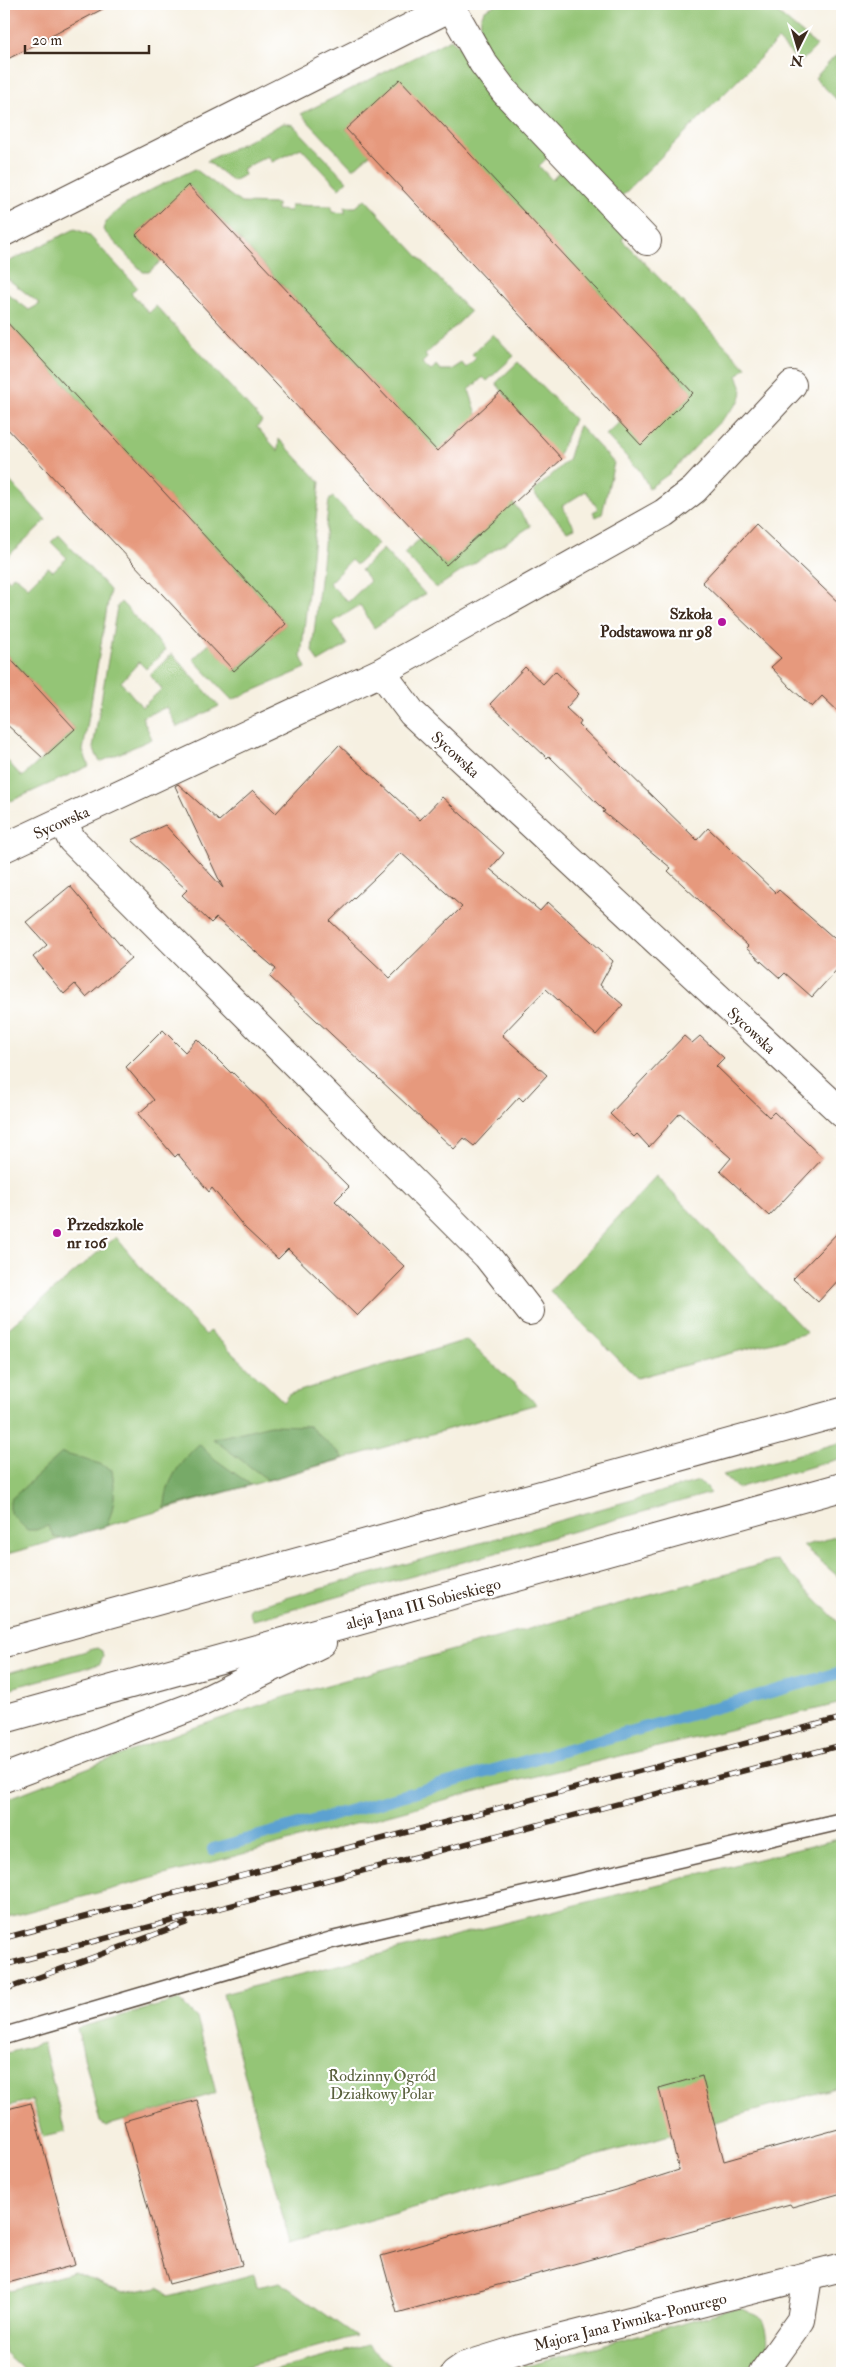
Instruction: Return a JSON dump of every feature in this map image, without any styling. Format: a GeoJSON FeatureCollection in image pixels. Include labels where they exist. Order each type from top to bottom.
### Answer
{"type":"FeatureCollection","features":[{"type":"Feature","properties":{"kind":"street"},"geometry":{"type":"LineString","coordinates":[[4,232],[454,5],[483,63],[505,92],[647,241]]}},
{"type":"Feature","properties":{"kind":"street"},"geometry":{"type":"LineString","coordinates":[[381,672],[664,513],[694,490],[792,385]]}},
{"type":"Feature","properties":{"kind":"street","name":"Sycowska"},"geometry":{"type":"LineString","coordinates":[[4,848],[381,672],[412,713],[842,1113]]}},
{"type":"Feature","properties":{"kind":"street"},"geometry":{"type":"LineString","coordinates":[[63,822],[72,840],[486,1256],[530,1311]]}},
{"type":"Feature","properties":{"kind":"street"},"geometry":{"type":"LineString","coordinates":[[4,1643],[842,1412]]}},
{"type":"Feature","properties":{"kind":"street","name":"aleja Jana III Sobieskiego"},"geometry":{"type":"LineString","coordinates":[[4,1719],[842,1487]]}},
{"type":"Feature","properties":{"kind":"street"},"geometry":{"type":"LineString","coordinates":[[4,1778],[194,1706],[382,1614]]}},
{"type":"Feature","properties":{"kind":"street","name":"Majora Jana Piwnika-Ponurego"},"geometry":{"type":"LineString","coordinates":[[455,2373],[465,2366],[520,2349],[842,2267]]}},
{"type":"Feature","properties":{"kind":"street"},"geometry":{"type":"LineString","coordinates":[[763,2373],[801,2320],[808,2277]]}},
{"type":"Feature","properties":{"kind":"lane"},"geometry":{"type":"LineString","coordinates":[[4,2036],[332,1940],[842,1820]]}},
{"type":"Feature","properties":{"kind":"green space"},"geometry":{"type":"Polygon","coordinates":[[[497,4],[767,4],[817,46],[800,63],[778,40],[622,196],[522,96],[480,38],[481,17],[485,10],[497,4]]]}},
{"type":"Feature","properties":{"kind":"green space"},"geometry":{"type":"Polygon","coordinates":[[[451,39],[462,49],[551,154],[539,166],[552,180],[564,167],[628,232],[622,240],[746,367],[737,376],[742,390],[738,403],[670,473],[649,488],[640,471],[606,435],[620,422],[641,444],[693,393],[400,80],[346,129],[370,154],[353,169],[301,114],[451,39]]]}},
{"type":"Feature","properties":{"kind":"green space"},"geometry":{"type":"Polygon","coordinates":[[[835,56],[842,61],[842,105],[815,78],[835,56]]]}},
{"type":"Feature","properties":{"kind":"green space"},"geometry":{"type":"Polygon","coordinates":[[[284,123],[293,125],[347,181],[339,188],[301,148],[272,162],[268,156],[242,169],[244,175],[233,181],[207,161],[284,123]]]}},
{"type":"Feature","properties":{"kind":"green space"},"geometry":{"type":"Polygon","coordinates":[[[195,169],[241,203],[277,204],[277,210],[290,211],[291,205],[332,206],[332,212],[345,213],[345,207],[356,207],[365,199],[470,312],[425,355],[427,358],[422,363],[431,371],[436,365],[440,370],[451,370],[462,363],[466,368],[476,358],[472,354],[493,334],[514,356],[487,381],[483,377],[469,390],[493,462],[487,469],[531,526],[436,588],[404,553],[421,538],[446,565],[498,517],[189,185],[136,235],[161,261],[149,272],[143,272],[103,230],[107,221],[128,203],[195,169]]]}},
{"type":"Feature","properties":{"kind":"green space"},"geometry":{"type":"Polygon","coordinates":[[[75,229],[88,234],[137,287],[131,293],[149,313],[156,306],[262,421],[257,427],[278,451],[279,439],[320,482],[301,657],[306,668],[232,700],[193,659],[209,644],[235,671],[286,624],[4,319],[4,291],[29,310],[40,304],[4,276],[4,264],[75,229]]]}},
{"type":"Feature","properties":{"kind":"green space"},"geometry":{"type":"Polygon","coordinates":[[[518,362],[574,419],[559,455],[527,485],[494,422],[513,405],[496,383],[518,362]]]}},
{"type":"Feature","properties":{"kind":"green space"},"geometry":{"type":"Polygon","coordinates":[[[579,425],[614,463],[602,514],[596,517],[593,512],[598,509],[586,491],[562,506],[575,528],[567,531],[533,492],[568,460],[579,425]]]}},
{"type":"Feature","properties":{"kind":"green space"},"geometry":{"type":"Polygon","coordinates":[[[4,475],[46,520],[4,560],[4,475]]]}},
{"type":"Feature","properties":{"kind":"green space"},"geometry":{"type":"Polygon","coordinates":[[[333,497],[378,544],[356,565],[351,560],[329,583],[348,602],[370,581],[361,570],[383,549],[425,594],[374,628],[360,605],[333,622],[347,645],[318,662],[312,651],[329,500],[333,497]]]}},
{"type":"Feature","properties":{"kind":"green space"},"geometry":{"type":"Polygon","coordinates":[[[59,535],[110,590],[83,751],[89,766],[11,801],[4,794],[4,757],[22,777],[75,729],[4,652],[4,575],[9,581],[14,575],[28,587],[48,567],[53,571],[67,558],[51,542],[59,535]]]}},
{"type":"Feature","properties":{"kind":"green space"},"geometry":{"type":"Polygon","coordinates":[[[121,602],[166,650],[146,669],[139,662],[121,682],[142,707],[162,689],[150,675],[172,654],[219,706],[177,727],[167,707],[142,717],[152,739],[100,762],[93,748],[117,607],[121,602]]]}},
{"type":"Feature","properties":{"kind":"green space"},"geometry":{"type":"Polygon","coordinates":[[[656,1176],[807,1333],[637,1378],[550,1291],[656,1176]]]}},
{"type":"Feature","properties":{"kind":"green space"},"geometry":{"type":"Polygon","coordinates":[[[116,1237],[142,1269],[206,1335],[210,1331],[284,1402],[290,1394],[466,1340],[537,1404],[4,1555],[4,1332],[116,1237]]]}},
{"type":"Feature","properties":{"kind":"green space"},"geometry":{"type":"Polygon","coordinates":[[[4,1364],[8,1376],[4,1399],[4,1364]]]}},
{"type":"Feature","properties":{"kind":"green space"},"geometry":{"type":"Polygon","coordinates":[[[271,1425],[309,1426],[344,1458],[268,1480],[213,1439],[271,1425]]]}},
{"type":"Feature","properties":{"kind":"green space"},"geometry":{"type":"Polygon","coordinates":[[[842,1442],[842,1458],[737,1488],[723,1475],[842,1442]]]}},
{"type":"Feature","properties":{"kind":"green space"},"geometry":{"type":"Polygon","coordinates":[[[199,1444],[212,1457],[251,1485],[165,1508],[168,1490],[175,1473],[199,1444]]]}},
{"type":"Feature","properties":{"kind":"green space"},"geometry":{"type":"Polygon","coordinates":[[[62,1453],[100,1464],[112,1470],[114,1492],[112,1511],[107,1526],[62,1539],[54,1537],[48,1526],[36,1530],[27,1530],[10,1513],[10,1500],[62,1453]]]}},
{"type":"Feature","properties":{"kind":"green space"},"geometry":{"type":"Polygon","coordinates":[[[699,1481],[711,1493],[262,1618],[253,1620],[249,1613],[250,1608],[699,1481]]]}},
{"type":"Feature","properties":{"kind":"green space"},"geometry":{"type":"Polygon","coordinates":[[[842,1535],[842,1580],[803,1546],[842,1535]]]}},
{"type":"Feature","properties":{"kind":"green space"},"geometry":{"type":"Polygon","coordinates":[[[777,1560],[842,1626],[842,1703],[507,1783],[4,1918],[4,1800],[181,1732],[284,1697],[777,1560]]]}},
{"type":"Feature","properties":{"kind":"green space"},"geometry":{"type":"Polygon","coordinates":[[[97,1648],[102,1651],[103,1657],[100,1664],[4,1690],[4,1674],[97,1648]]]}},
{"type":"Feature","properties":{"kind":"green space","name":"Rodzinny Ogród Działkowy Polar"},"geometry":{"type":"Polygon","coordinates":[[[842,1838],[842,2086],[290,2243],[223,1994],[842,1838]]]}},
{"type":"Feature","properties":{"kind":"green space"},"geometry":{"type":"Polygon","coordinates":[[[179,2000],[197,2018],[216,2093],[106,2126],[100,2122],[77,2028],[179,2000]]]}},
{"type":"Feature","properties":{"kind":"green space"},"geometry":{"type":"Polygon","coordinates":[[[43,2043],[65,2132],[43,2137],[32,2100],[4,2107],[4,2054],[43,2043]]]}},
{"type":"Feature","properties":{"kind":"green space"},"geometry":{"type":"Polygon","coordinates":[[[74,2272],[123,2293],[159,2287],[168,2297],[254,2274],[257,2287],[280,2282],[356,2336],[223,2373],[27,2373],[4,2352],[4,2292],[74,2272]]]}},
{"type":"Feature","properties":{"kind":"green space"},"geometry":{"type":"Polygon","coordinates":[[[732,2309],[743,2309],[763,2319],[768,2342],[762,2356],[755,2362],[737,2370],[726,2373],[501,2373],[732,2309]]]}},
{"type":"Feature","properties":{"kind":"green space"},"geometry":{"type":"Polygon","coordinates":[[[368,2345],[398,2373],[266,2373],[368,2345]]]}},
{"type":"Feature","properties":{"kind":"building"},"geometry":{"type":"Polygon","coordinates":[[[4,4],[112,4],[4,61],[4,4]]]}},
{"type":"Feature","properties":{"kind":"building"},"geometry":{"type":"Polygon","coordinates":[[[400,79],[693,393],[641,445],[346,129],[400,79]]]}},
{"type":"Feature","properties":{"kind":"building"},"geometry":{"type":"Polygon","coordinates":[[[188,185],[437,451],[501,392],[562,459],[446,565],[136,235],[188,185]]]}},
{"type":"Feature","properties":{"kind":"building"},"geometry":{"type":"Polygon","coordinates":[[[4,319],[286,624],[234,671],[4,425],[4,319]]]}},
{"type":"Feature","properties":{"kind":"building"},"geometry":{"type":"Polygon","coordinates":[[[756,524],[842,606],[842,715],[822,696],[812,707],[791,688],[771,667],[781,658],[702,582],[756,524]]]}},
{"type":"Feature","properties":{"kind":"building"},"geometry":{"type":"Polygon","coordinates":[[[4,652],[75,729],[43,758],[4,722],[4,652]]]}},
{"type":"Feature","properties":{"kind":"building"},"geometry":{"type":"Polygon","coordinates":[[[525,667],[543,684],[555,671],[579,694],[566,708],[581,722],[579,725],[697,840],[708,828],[776,893],[779,890],[842,945],[842,964],[812,997],[785,973],[780,978],[746,948],[748,946],[668,871],[671,868],[603,812],[605,811],[549,756],[547,758],[490,704],[525,667]]]}},
{"type":"Feature","properties":{"kind":"building"},"geometry":{"type":"Polygon","coordinates":[[[339,745],[420,820],[442,797],[504,853],[490,869],[540,911],[548,902],[613,961],[600,985],[623,1005],[596,1035],[546,989],[502,1035],[547,1075],[523,1101],[519,1097],[474,1146],[464,1138],[454,1149],[270,977],[276,969],[216,918],[211,923],[182,895],[187,890],[132,840],[165,825],[223,888],[175,786],[178,784],[219,821],[253,791],[276,813],[339,745]],[[401,853],[330,921],[390,978],[462,907],[401,853]]]}},
{"type":"Feature","properties":{"kind":"building"},"geometry":{"type":"Polygon","coordinates":[[[70,886],[131,958],[86,997],[75,984],[64,994],[33,957],[47,945],[26,922],[70,886]]]}},
{"type":"Feature","properties":{"kind":"building"},"geometry":{"type":"Polygon","coordinates":[[[163,1030],[185,1052],[197,1039],[232,1072],[349,1187],[335,1201],[405,1267],[357,1316],[288,1249],[278,1259],[245,1228],[212,1188],[209,1192],[178,1154],[175,1157],[138,1114],[154,1100],[126,1067],[163,1030]]]}},
{"type":"Feature","properties":{"kind":"building"},"geometry":{"type":"Polygon","coordinates":[[[684,1036],[692,1043],[700,1036],[724,1058],[716,1066],[769,1117],[774,1112],[823,1158],[769,1216],[720,1171],[731,1158],[680,1113],[649,1147],[637,1134],[634,1137],[610,1114],[684,1036]]]}},
{"type":"Feature","properties":{"kind":"building"},"geometry":{"type":"Polygon","coordinates":[[[842,1228],[842,1276],[818,1302],[793,1279],[842,1228]]]}},
{"type":"Feature","properties":{"kind":"building"},"geometry":{"type":"Polygon","coordinates":[[[702,2076],[724,2161],[842,2128],[842,2193],[792,2207],[790,2204],[397,2313],[381,2256],[623,2188],[679,2170],[659,2088],[702,2076]]]}},
{"type":"Feature","properties":{"kind":"building"},"geometry":{"type":"Polygon","coordinates":[[[197,2100],[242,2265],[169,2284],[124,2121],[197,2100]]]}},
{"type":"Feature","properties":{"kind":"building"},"geometry":{"type":"Polygon","coordinates":[[[31,2103],[75,2265],[4,2284],[4,2110],[31,2103]]]}},
{"type":"Feature","properties":{"kind":"waterway"},"geometry":{"type":"LineString","coordinates":[[213,1849],[842,1672]]}},
{"type":"Feature","properties":{"kind":"railway"},"geometry":{"type":"LineString","coordinates":[[4,1938],[842,1718]]}},
{"type":"Feature","properties":{"kind":"railway"},"geometry":{"type":"LineString","coordinates":[[4,1965],[842,1745]]}},
{"type":"Feature","properties":{"kind":"railway"},"geometry":{"type":"LineString","coordinates":[[4,1990],[186,1923]]}},
{"type":"Feature","properties":{"kind":"place","name":"Szkoła Podstawowa nr 98"},"geometry":{"type":"Point","coordinates":[722,622]}},
{"type":"Feature","properties":{"kind":"place","name":"Przedszkole nr 106"},"geometry":{"type":"Point","coordinates":[57,1233]}}]}
